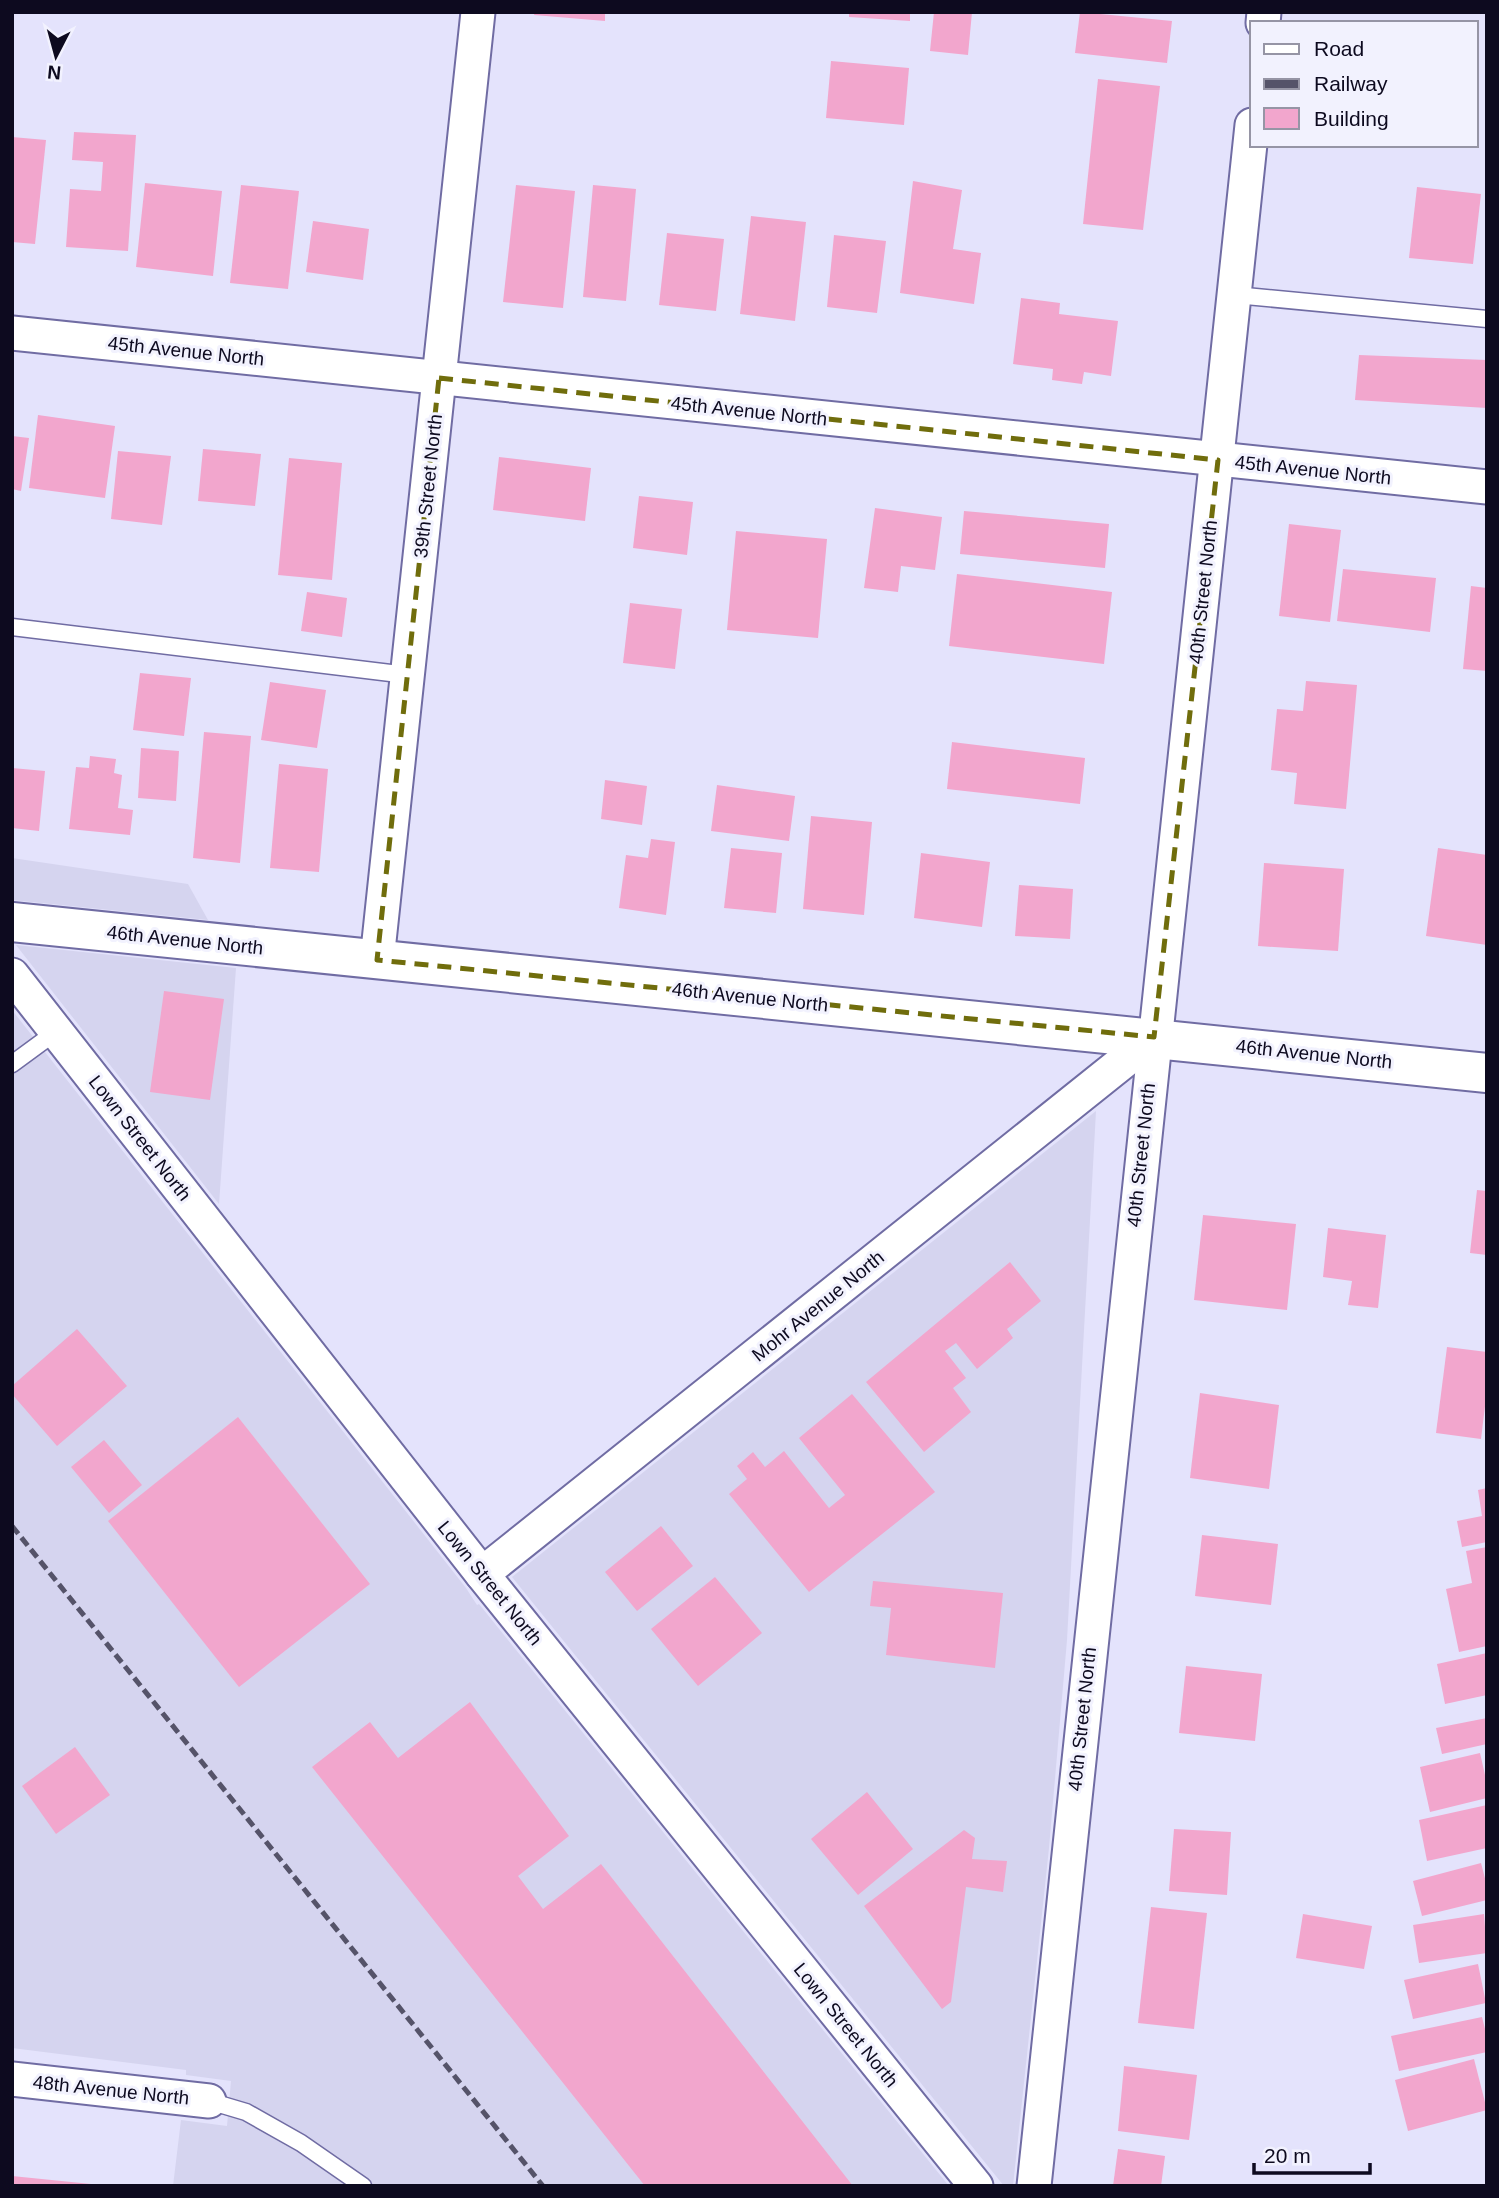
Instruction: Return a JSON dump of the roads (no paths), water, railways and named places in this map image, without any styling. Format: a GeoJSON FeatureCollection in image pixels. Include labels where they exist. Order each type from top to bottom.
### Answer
{"type":"FeatureCollection","features":[{"type":"Feature","properties":{"kind":"street","name":"39th Street North"},"geometry":{"type":"LineString","coordinates":[[377,960],[478,12]]}},
{"type":"Feature","properties":{"kind":"street","name":"40th Street North"},"geometry":{"type":"LineString","coordinates":[[1034,2186],[1250,145]]}},
{"type":"Feature","properties":{"kind":"street","name":"45th Avenue North"},"geometry":{"type":"LineString","coordinates":[[12,332],[439,379],[1487,487]]}},
{"type":"Feature","properties":{"kind":"street","name":"46th Avenue North"},"geometry":{"type":"LineString","coordinates":[[12,922],[1487,1073]]}},
{"type":"Feature","properties":{"kind":"street","name":"Lown Street North"},"geometry":{"type":"LineString","coordinates":[[12,975],[482,1574],[976,2186]]}},
{"type":"Feature","properties":{"kind":"street","name":"Mohr Avenue North"},"geometry":{"type":"LineString","coordinates":[[482,1574],[1154,1037]]}},
{"type":"Feature","properties":{"kind":"street","name":"48th Avenue North"},"geometry":{"type":"LineString","coordinates":[[12,2079],[209,2101]]}},
{"type":"Feature","properties":{"kind":"lane"},"geometry":{"type":"LineString","coordinates":[[1235,295],[1487,319]]}},
{"type":"Feature","properties":{"kind":"lane"},"geometry":{"type":"LineString","coordinates":[[12,627],[407,675]]}},
{"type":"Feature","properties":{"kind":"lane"},"geometry":{"type":"LineString","coordinates":[[12,1063],[57,1031]]}},
{"type":"Feature","properties":{"kind":"lane"},"geometry":{"type":"LineString","coordinates":[[209,2101],[246,2112],[301,2143],[363,2186]]}},
{"type":"Feature","properties":{"kind":"railway"},"geometry":{"type":"LineString","coordinates":[[12,1526],[543,2186]]}}]}
